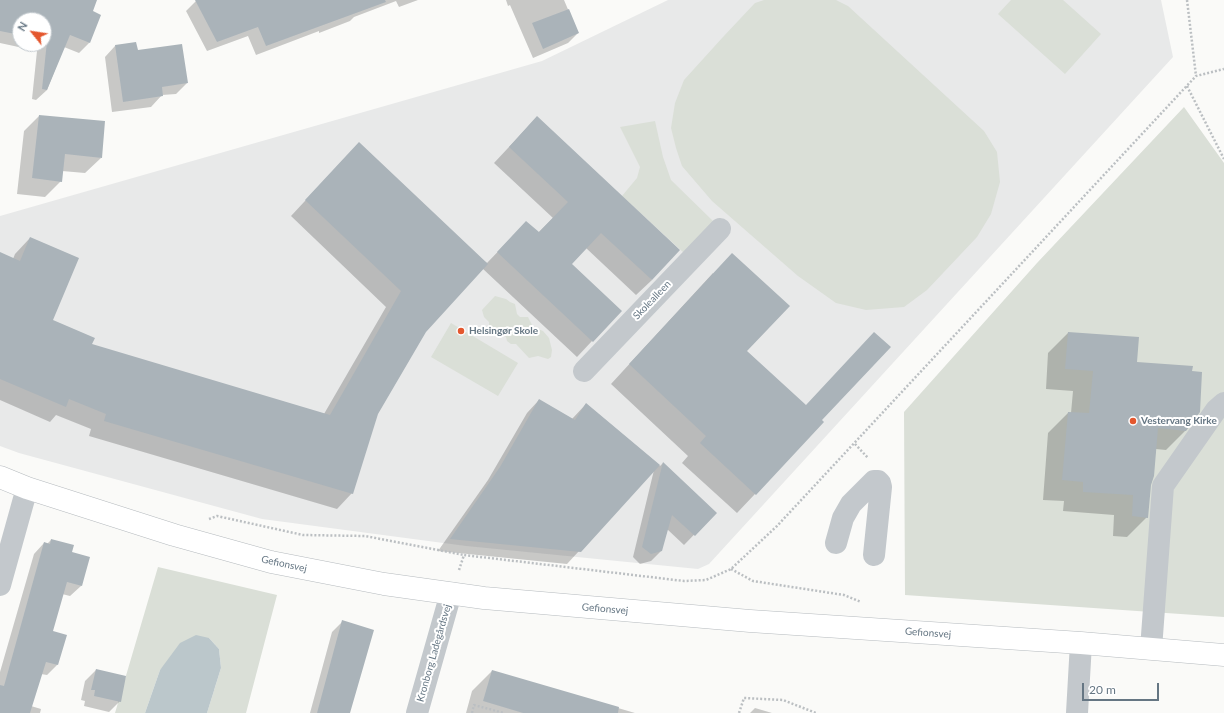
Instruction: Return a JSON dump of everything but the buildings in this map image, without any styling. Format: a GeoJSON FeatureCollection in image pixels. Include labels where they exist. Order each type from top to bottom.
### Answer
{"type":"FeatureCollection","features":[{"type":"Feature","properties":{"kind":"main road","name":"Gefionsvej"},"geometry":{"type":"LineString","coordinates":[[0,477],[27,488],[174,535],[271,562],[384,584],[484,598],[750,621],[1081,643],[1224,655]]}},
{"type":"Feature","properties":{"kind":"street","name":"Skolealleen"},"geometry":{"type":"LineString","coordinates":[[584,371],[720,229]]}},
{"type":"Feature","properties":{"kind":"street"},"geometry":{"type":"LineString","coordinates":[[1151,649],[1163,486],[1216,410],[1224,403]]}},
{"type":"Feature","properties":{"kind":"street"},"geometry":{"type":"LineString","coordinates":[[836,543],[843,518],[851,504],[874,481],[878,481],[881,487],[874,555]]}},
{"type":"Feature","properties":{"kind":"street"},"geometry":{"type":"LineString","coordinates":[[0,586],[27,488]]}},
{"type":"Feature","properties":{"kind":"street","name":"Kronborg Ladegårdsvej"},"geometry":{"type":"LineString","coordinates":[[417,713],[451,593]]}},
{"type":"Feature","properties":{"kind":"street"},"geometry":{"type":"LineString","coordinates":[[1078,713],[1081,643]]}},
{"type":"Feature","properties":{"kind":"path"},"geometry":{"type":"LineString","coordinates":[[1188,0],[1196,76]]}},
{"type":"Feature","properties":{"kind":"path"},"geometry":{"type":"LineString","coordinates":[[174,535],[217,516],[303,536],[365,536],[464,555],[684,582],[706,580],[731,569],[773,531],[1196,76],[1224,69]]}},
{"type":"Feature","properties":{"kind":"path"},"geometry":{"type":"LineString","coordinates":[[1187,86],[1224,159]]}},
{"type":"Feature","properties":{"kind":"path"},"geometry":{"type":"LineString","coordinates":[[451,593],[464,555]]}},
{"type":"Feature","properties":{"kind":"path"},"geometry":{"type":"LineString","coordinates":[[731,569],[753,581],[844,595],[862,602]]}},
{"type":"Feature","properties":{"kind":"path"},"geometry":{"type":"LineString","coordinates":[[739,713],[744,698],[783,700],[816,713]]}},
{"type":"Feature","properties":{"kind":"path"},"geometry":{"type":"LineString","coordinates":[[472,713],[474,705],[504,713]]}},
{"type":"Feature","properties":{"kind":"shaded area","name":"Helsingør Skole"},"geometry":{"type":"Polygon","coordinates":[[[668,0],[1161,0],[1173,57],[709,564],[698,569],[466,546],[262,519],[19,453],[0,446],[0,216],[542,61],[668,0]]]}},
{"type":"Feature","properties":{"kind":"shaded area"},"geometry":{"type":"Polygon","coordinates":[[[764,0],[836,0],[848,6],[984,131],[997,152],[1000,182],[991,214],[977,237],[927,290],[904,307],[866,310],[836,303],[798,276],[712,201],[682,166],[671,128],[675,103],[684,80],[755,3],[764,0]]]}},
{"type":"Feature","properties":{"kind":"shaded area"},"geometry":{"type":"Polygon","coordinates":[[[1011,0],[1063,0],[1101,34],[1065,74],[998,14],[1011,0]]]}},
{"type":"Feature","properties":{"kind":"shaded area"},"geometry":{"type":"Polygon","coordinates":[[[1184,107],[1224,163],[1224,617],[905,595],[904,412],[1037,263],[1184,107]]]}},
{"type":"Feature","properties":{"kind":"shaded area"},"geometry":{"type":"Polygon","coordinates":[[[655,121],[663,157],[671,180],[714,222],[684,253],[622,196],[637,178],[640,167],[620,127],[655,121]]]}},
{"type":"Feature","properties":{"kind":"shaded area"},"geometry":{"type":"Polygon","coordinates":[[[495,296],[506,299],[515,304],[517,314],[520,317],[528,317],[533,327],[543,331],[549,338],[552,350],[551,357],[548,359],[538,356],[529,358],[516,344],[511,344],[501,333],[493,331],[489,327],[489,322],[484,317],[482,310],[495,296]]]}},
{"type":"Feature","properties":{"kind":"shaded area"},"geometry":{"type":"Polygon","coordinates":[[[451,323],[518,363],[498,396],[431,357],[451,323]]]}},
{"type":"Feature","properties":{"kind":"shaded area"},"geometry":{"type":"Polygon","coordinates":[[[158,567],[277,595],[246,713],[207,713],[221,668],[219,649],[209,638],[160,670],[145,713],[115,713],[158,567]]]}},
{"type":"Feature","properties":{"kind":"shaded area"},"geometry":{"type":"Polygon","coordinates":[[[196,635],[209,638],[219,649],[221,668],[207,713],[145,713],[160,670],[180,643],[196,635]]]}},
{"type":"Feature","properties":{"kind":"place","name":"Helsingør Skole"},"geometry":{"type":"Point","coordinates":[461,331]}},
{"type":"Feature","properties":{"kind":"place","name":"Vestervang Kirke"},"geometry":{"type":"Point","coordinates":[1133,421]}}]}
